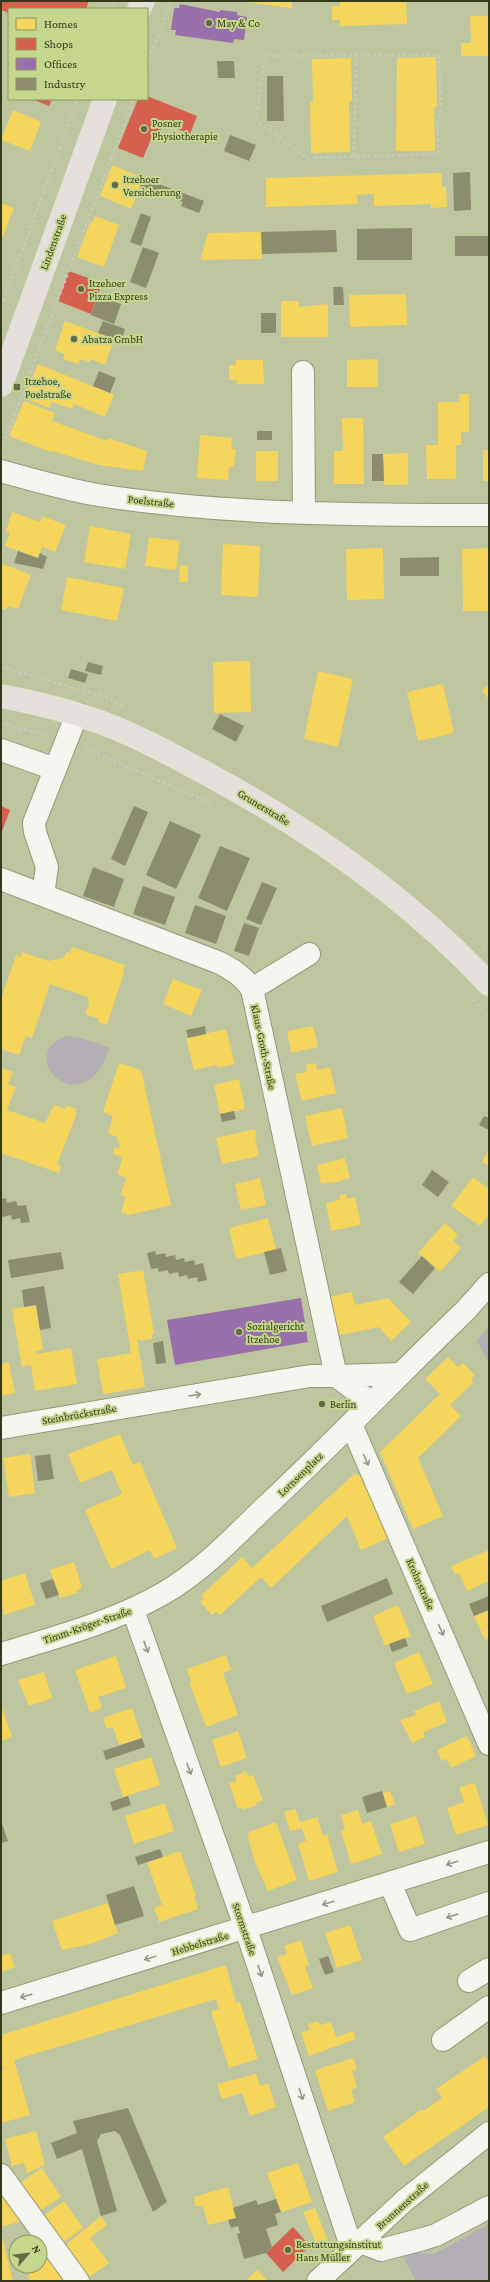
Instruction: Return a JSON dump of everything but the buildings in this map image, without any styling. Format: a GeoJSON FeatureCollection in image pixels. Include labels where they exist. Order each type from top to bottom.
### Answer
{"type":"FeatureCollection","features":[{"type":"Feature","properties":{"kind":"main road","name":"Lindenstraße"},"geometry":{"type":"LineString","coordinates":[[1,385],[105,100]]}},
{"type":"Feature","properties":{"kind":"main road","name":"Grunerstraße"},"geometry":{"type":"LineString","coordinates":[[1,696],[77,714],[129,734],[240,792],[289,821],[364,874],[440,936],[489,984]]}},
{"type":"Feature","properties":{"kind":"street"},"geometry":{"type":"LineString","coordinates":[[304,372],[304,513]]}},
{"type":"Feature","properties":{"kind":"street","name":"Poelstraße"},"geometry":{"type":"LineString","coordinates":[[1,471],[98,495],[215,507],[304,513],[489,515]]}},
{"type":"Feature","properties":{"kind":"street"},"geometry":{"type":"LineString","coordinates":[[43,895],[47,867],[35,832],[34,822],[77,714]]}},
{"type":"Feature","properties":{"kind":"street"},"geometry":{"type":"LineString","coordinates":[[1,750],[55,769]]}},
{"type":"Feature","properties":{"kind":"street","name":"Klaus-Groth-Straße"},"geometry":{"type":"LineString","coordinates":[[1,879],[220,962],[238,973],[252,989],[336,1376]]}},
{"type":"Feature","properties":{"kind":"street"},"geometry":{"type":"LineString","coordinates":[[252,989],[309,954]]}},
{"type":"Feature","properties":{"kind":"street","name":"Lornsenplatz"},"geometry":{"type":"LineString","coordinates":[[226,1544],[351,1424],[489,1284]]}},
{"type":"Feature","properties":{"kind":"street"},"geometry":{"type":"LineString","coordinates":[[336,1376],[401,1374]]}},
{"type":"Feature","properties":{"kind":"street","name":"Steinbrückstraße"},"geometry":{"type":"LineString","coordinates":[[1,1428],[310,1376],[336,1376]]}},
{"type":"Feature","properties":{"kind":"street"},"geometry":{"type":"LineString","coordinates":[[336,1376],[372,1403]]}},
{"type":"Feature","properties":{"kind":"street","name":"Krohnstraße"},"geometry":{"type":"LineString","coordinates":[[351,1424],[489,1744]]}},
{"type":"Feature","properties":{"kind":"street","name":"Timm-Kröger-Straße"},"geometry":{"type":"LineString","coordinates":[[1,1654],[106,1621],[133,1610],[182,1582],[226,1544]]}},
{"type":"Feature","properties":{"kind":"street","name":"Stormstraße"},"geometry":{"type":"LineString","coordinates":[[133,1610],[246,1928],[356,2246]]}},
{"type":"Feature","properties":{"kind":"street","name":"Hebbelstraße"},"geometry":{"type":"LineString","coordinates":[[1,2003],[489,1852]]}},
{"type":"Feature","properties":{"kind":"street"},"geometry":{"type":"LineString","coordinates":[[390,1883],[410,1930],[489,1903]]}},
{"type":"Feature","properties":{"kind":"street"},"geometry":{"type":"LineString","coordinates":[[469,1981],[489,1969]]}},
{"type":"Feature","properties":{"kind":"street"},"geometry":{"type":"LineString","coordinates":[[443,2040],[489,2008]]}},
{"type":"Feature","properties":{"kind":"street","name":"Brunnenstraße"},"geometry":{"type":"LineString","coordinates":[[318,2281],[426,2183],[489,2133]]}},
{"type":"Feature","properties":{"kind":"street"},"geometry":{"type":"LineString","coordinates":[[1,2175],[78,2281]]}},
{"type":"Feature","properties":{"kind":"street"},"geometry":{"type":"LineString","coordinates":[[356,2246],[381,2250],[423,2239],[436,2235],[489,2207]]}},
{"type":"Feature","properties":{"kind":"path"},"geometry":{"type":"LineString","coordinates":[[148,62],[171,1]]}},
{"type":"Feature","properties":{"kind":"path"},"geometry":{"type":"LineString","coordinates":[[439,55],[441,109],[437,124],[438,154],[354,156],[307,158],[256,120],[265,56],[439,55]]}},
{"type":"Feature","properties":{"kind":"path"},"geometry":{"type":"LineString","coordinates":[[354,156],[356,56]]}},
{"type":"Feature","properties":{"kind":"path"},"geometry":{"type":"LineString","coordinates":[[1,307],[78,100]]}},
{"type":"Feature","properties":{"kind":"path"},"geometry":{"type":"LineString","coordinates":[[29,376],[134,100]]}},
{"type":"Feature","properties":{"kind":"path"},"geometry":{"type":"LineString","coordinates":[[1,450],[23,391]]}},
{"type":"Feature","properties":{"kind":"path"},"geometry":{"type":"LineString","coordinates":[[1,723],[66,741],[214,804]]}},
{"type":"Feature","properties":{"kind":"path"},"geometry":{"type":"LineString","coordinates":[[467,994],[489,1017]]}},
{"type":"Feature","properties":{"kind":"shaded area"},"geometry":{"type":"Polygon","coordinates":[[[66,1036],[81,1038],[110,1048],[97,1073],[85,1082],[73,1084],[61,1081],[53,1074],[47,1064],[47,1054],[53,1044],[66,1036]]]}},
{"type":"Feature","properties":{"kind":"shaded area"},"geometry":{"type":"Polygon","coordinates":[[[489,1326],[489,1363],[477,1341],[489,1326]]]}},
{"type":"Feature","properties":{"kind":"shaded area"},"geometry":{"type":"Polygon","coordinates":[[[489,2224],[489,2281],[416,2281],[400,2251],[434,2254],[489,2224]]]}},
{"type":"Feature","properties":{"kind":"place","name":"May & Co"},"geometry":{"type":"Point","coordinates":[209,23]}},
{"type":"Feature","properties":{"kind":"place","name":"Posner Physiotherapie"},"geometry":{"type":"Point","coordinates":[144,129]}},
{"type":"Feature","properties":{"kind":"place","name":"Itzehoer Versicherung"},"geometry":{"type":"Point","coordinates":[115,185]}},
{"type":"Feature","properties":{"kind":"place","name":"Itzehoer Pizza Express"},"geometry":{"type":"Point","coordinates":[81,289]}},
{"type":"Feature","properties":{"kind":"place","name":"Abatza GmbH"},"geometry":{"type":"Point","coordinates":[74,339]}},
{"type":"Feature","properties":{"kind":"place","name":"Itzehoe, Poelstraße"},"geometry":{"type":"Point","coordinates":[17,387]}},
{"type":"Feature","properties":{"kind":"place","name":"Sozialgericht Itzehoe"},"geometry":{"type":"Point","coordinates":[239,1332]}},
{"type":"Feature","properties":{"kind":"place","name":"Berlin"},"geometry":{"type":"Point","coordinates":[322,1404]}},
{"type":"Feature","properties":{"kind":"place","name":"Bestattungsinstitut Hans Müller"},"geometry":{"type":"Point","coordinates":[288,2250]}}]}
